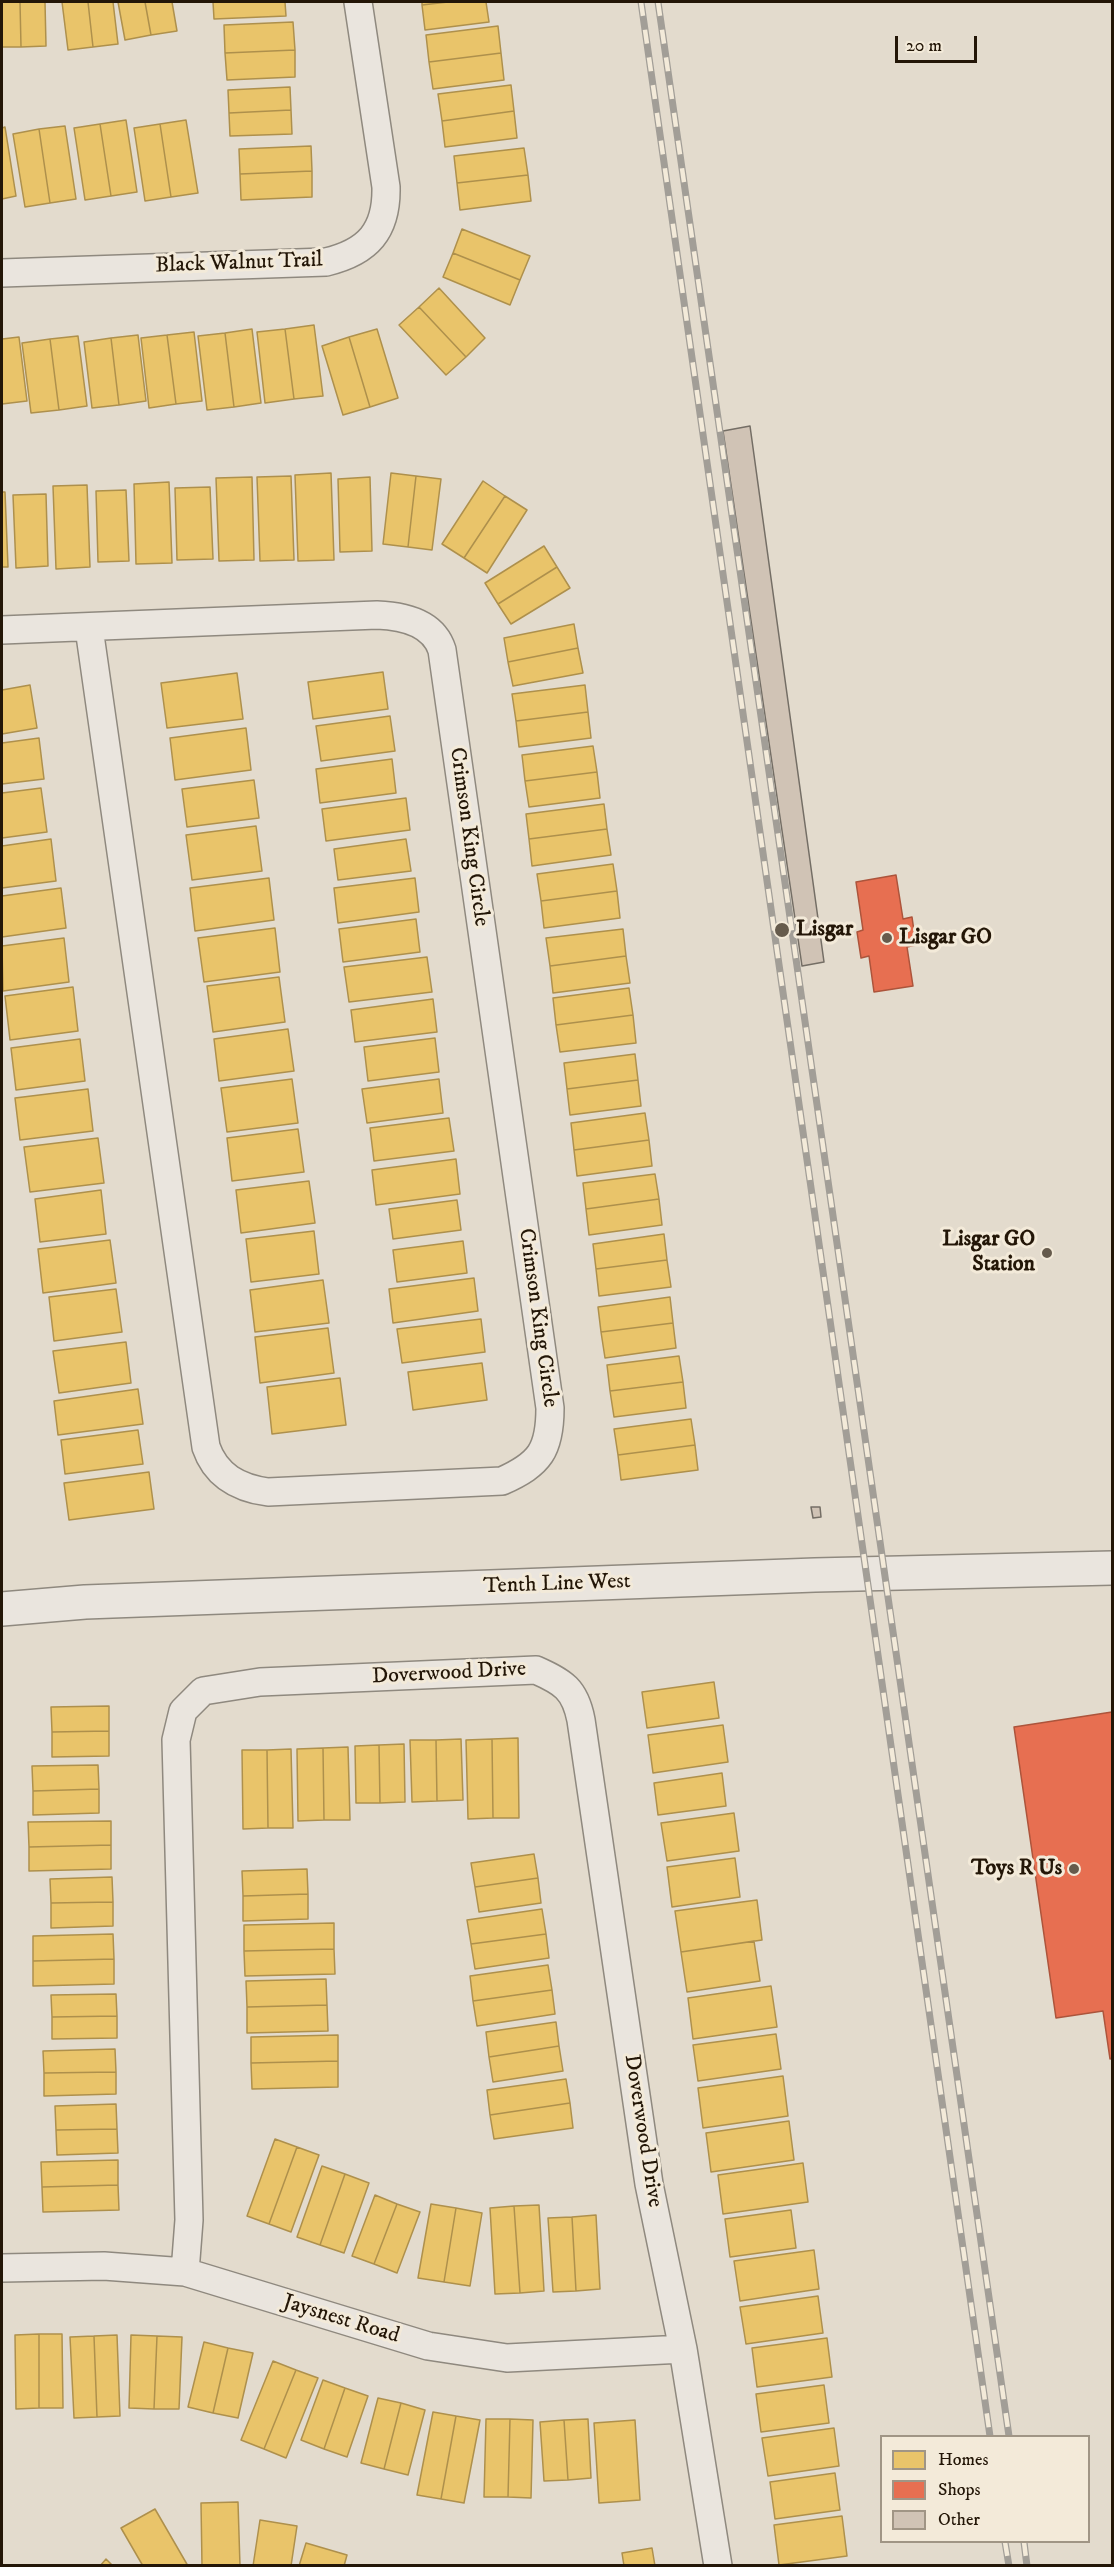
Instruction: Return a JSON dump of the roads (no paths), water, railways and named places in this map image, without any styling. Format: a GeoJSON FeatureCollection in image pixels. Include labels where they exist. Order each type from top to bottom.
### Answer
{"type":"FeatureCollection","features":[{"type":"Feature","properties":{"kind":"street","name":"Black Walnut Trail"},"geometry":{"type":"LineString","coordinates":[[2,273],[326,262],[340,259],[361,249],[375,234],[386,199],[358,2]]}},
{"type":"Feature","properties":{"kind":"street","name":"Crimson King Circle"},"geometry":{"type":"LineString","coordinates":[[377,615],[402,616],[423,626],[438,638],[442,650],[550,1408],[550,1428],[542,1453],[527,1470],[502,1481],[268,1492],[237,1484],[224,1475],[211,1461],[206,1447],[89,628],[377,615]]}},
{"type":"Feature","properties":{"kind":"street"},"geometry":{"type":"LineString","coordinates":[[2,630],[89,628]]}},
{"type":"Feature","properties":{"kind":"street","name":"Tenth Line West"},"geometry":{"type":"LineString","coordinates":[[2,1609],[85,1602],[815,1575],[1113,1568]]}},
{"type":"Feature","properties":{"kind":"street","name":"Doverwood Drive"},"geometry":{"type":"LineString","coordinates":[[185,2271],[189,2220],[176,1740],[183,1711],[203,1691],[260,1682],[536,1670],[561,1681],[577,1701],[649,2184],[682,2349],[718,2565]]}},
{"type":"Feature","properties":{"kind":"street","name":"Jaysnest Road"},"geometry":{"type":"LineString","coordinates":[[2,2268],[104,2266],[185,2271],[428,2346],[507,2358],[682,2349]]}},
{"type":"Feature","properties":{"kind":"railway"},"geometry":{"type":"LineString","coordinates":[[641,2],[990,2435]]}},
{"type":"Feature","properties":{"kind":"railway"},"geometry":{"type":"LineString","coordinates":[[658,2],[1009,2435]]}},
{"type":"Feature","properties":{"kind":"railway"},"geometry":{"type":"LineString","coordinates":[[1005,2543],[1009,2566]]}},
{"type":"Feature","properties":{"kind":"railway"},"geometry":{"type":"LineString","coordinates":[[1024,2543],[1027,2566]]}},
{"type":"Feature","properties":{"kind":"place","name":"Lisgar"},"geometry":{"type":"Point","coordinates":[782,930]}},
{"type":"Feature","properties":{"kind":"place","name":"Lisgar GO"},"geometry":{"type":"Point","coordinates":[887,938]}},
{"type":"Feature","properties":{"kind":"place","name":"Lisgar GO Station"},"geometry":{"type":"Point","coordinates":[1047,1253]}},
{"type":"Feature","properties":{"kind":"place","name":"Toys R Us"},"geometry":{"type":"Point","coordinates":[1074,1869]}}]}
